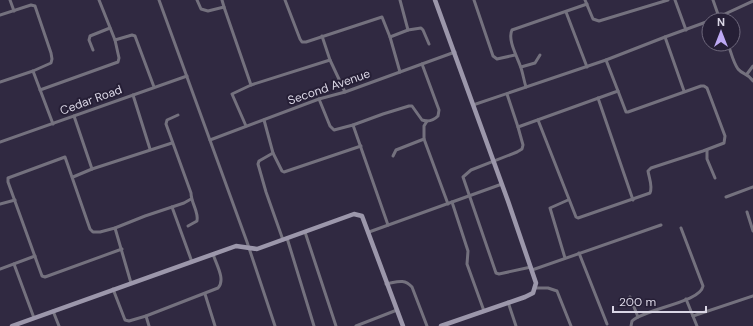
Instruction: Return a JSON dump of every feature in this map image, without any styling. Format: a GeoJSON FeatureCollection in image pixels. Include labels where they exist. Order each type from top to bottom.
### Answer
{"type":"FeatureCollection","features":[{"type":"Feature","properties":{"kind":"street"},"geometry":{"type":"LineString","coordinates":[[10,0],[14,11]]}},
{"type":"Feature","properties":{"kind":"street"},"geometry":{"type":"LineString","coordinates":[[40,90],[118,62],[119,58],[115,40],[99,0]]}},
{"type":"Feature","properties":{"kind":"street"},"geometry":{"type":"LineString","coordinates":[[159,0],[210,140],[274,326]]}},
{"type":"Feature","properties":{"kind":"street"},"geometry":{"type":"LineString","coordinates":[[198,0],[200,7],[205,11],[216,10],[224,7]]}},
{"type":"Feature","properties":{"kind":"street"},"geometry":{"type":"LineString","coordinates":[[222,0],[250,85]]}},
{"type":"Feature","properties":{"kind":"street"},"geometry":{"type":"LineString","coordinates":[[285,0],[302,42],[306,42],[380,17],[383,18],[400,72]]}},
{"type":"Feature","properties":{"kind":"street"},"geometry":{"type":"LineString","coordinates":[[400,0],[408,30]]}},
{"type":"Feature","properties":{"kind":"street"},"geometry":{"type":"LineString","coordinates":[[435,0],[536,278],[536,288],[533,293],[441,326]]}},
{"type":"Feature","properties":{"kind":"street"},"geometry":{"type":"LineString","coordinates":[[474,0],[493,56],[497,59],[515,55]]}},
{"type":"Feature","properties":{"kind":"street"},"geometry":{"type":"LineString","coordinates":[[585,0],[593,18],[599,21],[604,21],[668,0]]}},
{"type":"Feature","properties":{"kind":"street"},"geometry":{"type":"LineString","coordinates":[[652,0],[654,4]]}},
{"type":"Feature","properties":{"kind":"street"},"geometry":{"type":"LineString","coordinates":[[675,0],[686,30]]}},
{"type":"Feature","properties":{"kind":"street"},"geometry":{"type":"LineString","coordinates":[[713,0],[717,12]]}},
{"type":"Feature","properties":{"kind":"street"},"geometry":{"type":"LineString","coordinates":[[731,12],[753,1]]}},
{"type":"Feature","properties":{"kind":"street"},"geometry":{"type":"LineString","coordinates":[[526,87],[521,67],[515,55],[511,36],[512,30],[587,4]]}},
{"type":"Feature","properties":{"kind":"street"},"geometry":{"type":"LineString","coordinates":[[0,15],[31,5],[35,6],[52,59],[51,63],[33,71],[0,82]]}},
{"type":"Feature","properties":{"kind":"street"},"geometry":{"type":"LineString","coordinates":[[566,12],[587,67]]}},
{"type":"Feature","properties":{"kind":"street"},"geometry":{"type":"LineString","coordinates":[[473,105],[587,67],[701,24]]}},
{"type":"Feature","properties":{"kind":"street"},"geometry":{"type":"LineString","coordinates":[[93,50],[89,40],[90,36],[110,28]]}},
{"type":"Feature","properties":{"kind":"street"},"geometry":{"type":"LineString","coordinates":[[390,37],[408,30],[419,28],[422,29],[429,44]]}},
{"type":"Feature","properties":{"kind":"street"},"geometry":{"type":"LineString","coordinates":[[115,40],[132,35],[135,36],[154,87]]}},
{"type":"Feature","properties":{"kind":"street"},"geometry":{"type":"LineString","coordinates":[[322,36],[330,60],[345,92]]}},
{"type":"Feature","properties":{"kind":"street"},"geometry":{"type":"LineString","coordinates":[[665,37],[684,91]]}},
{"type":"Feature","properties":{"kind":"street","name":"Second Avenue"},"geometry":{"type":"LineString","coordinates":[[210,140],[319,99],[345,92],[455,52]]}},
{"type":"Feature","properties":{"kind":"street"},"geometry":{"type":"LineString","coordinates":[[731,52],[740,71],[747,74],[753,81]]}},
{"type":"Feature","properties":{"kind":"street"},"geometry":{"type":"LineString","coordinates":[[521,67],[535,63],[540,55]]}},
{"type":"Feature","properties":{"kind":"street"},"geometry":{"type":"LineString","coordinates":[[246,126],[232,94],[250,85],[330,60]]}},
{"type":"Feature","properties":{"kind":"street"},"geometry":{"type":"LineString","coordinates":[[538,120],[568,200],[576,217],[578,218],[647,195],[651,191],[651,183],[648,173],[651,168],[723,144],[725,141],[725,136],[707,88],[703,85],[627,112],[606,60]]}},
{"type":"Feature","properties":{"kind":"street"},"geometry":{"type":"LineString","coordinates":[[319,99],[332,129],[336,130],[409,106],[414,108],[422,120],[427,121],[436,118],[439,110],[422,64]]}},
{"type":"Feature","properties":{"kind":"street"},"geometry":{"type":"LineString","coordinates":[[747,74],[753,66]]}},
{"type":"Feature","properties":{"kind":"street"},"geometry":{"type":"LineString","coordinates":[[33,71],[53,124]]}},
{"type":"Feature","properties":{"kind":"street","name":"Cedar Road"},"geometry":{"type":"LineString","coordinates":[[0,142],[187,76]]}},
{"type":"Feature","properties":{"kind":"street"},"geometry":{"type":"LineString","coordinates":[[518,127],[618,91]]}},
{"type":"Feature","properties":{"kind":"street"},"geometry":{"type":"LineString","coordinates":[[507,94],[523,144],[522,149],[493,160],[471,170],[464,175],[464,181],[496,274],[532,268],[661,225]]}},
{"type":"Feature","properties":{"kind":"street"},"geometry":{"type":"LineString","coordinates":[[133,95],[150,149]]}},
{"type":"Feature","properties":{"kind":"street"},"geometry":{"type":"LineString","coordinates":[[598,98],[633,200]]}},
{"type":"Feature","properties":{"kind":"street"},"geometry":{"type":"LineString","coordinates":[[178,115],[167,120],[166,122],[172,143],[191,193],[191,199],[198,218],[197,221],[188,226]]}},
{"type":"Feature","properties":{"kind":"street"},"geometry":{"type":"LineString","coordinates":[[74,116],[92,169]]}},
{"type":"Feature","properties":{"kind":"street"},"geometry":{"type":"LineString","coordinates":[[264,120],[273,153],[282,171],[284,172],[361,146]]}},
{"type":"Feature","properties":{"kind":"street"},"geometry":{"type":"LineString","coordinates":[[427,121],[424,126],[424,139],[468,251],[467,264],[484,311]]}},
{"type":"Feature","properties":{"kind":"street"},"geometry":{"type":"LineString","coordinates":[[354,125],[388,225]]}},
{"type":"Feature","properties":{"kind":"street"},"geometry":{"type":"LineString","coordinates":[[393,156],[396,150],[424,139]]}},
{"type":"Feature","properties":{"kind":"street"},"geometry":{"type":"LineString","coordinates":[[73,177],[150,149],[172,143]]}},
{"type":"Feature","properties":{"kind":"street"},"geometry":{"type":"LineString","coordinates":[[707,150],[707,159],[715,178]]}},
{"type":"Feature","properties":{"kind":"street"},"geometry":{"type":"LineString","coordinates":[[273,153],[259,161],[258,164],[266,192],[285,239],[314,326]]}},
{"type":"Feature","properties":{"kind":"street"},"geometry":{"type":"LineString","coordinates":[[122,249],[45,277],[42,276],[8,182],[9,177],[63,156],[66,158],[92,231],[100,232],[184,203],[191,199]]}},
{"type":"Feature","properties":{"kind":"street"},"geometry":{"type":"LineString","coordinates":[[369,232],[502,184]]}},
{"type":"Feature","properties":{"kind":"street"},"geometry":{"type":"LineString","coordinates":[[726,197],[753,188]]}},
{"type":"Feature","properties":{"kind":"street"},"geometry":{"type":"LineString","coordinates":[[0,204],[15,200]]}},
{"type":"Feature","properties":{"kind":"street"},"geometry":{"type":"LineString","coordinates":[[565,258],[550,208],[568,200]]}},
{"type":"Feature","properties":{"kind":"street"},"geometry":{"type":"LineString","coordinates":[[172,207],[192,262]]}},
{"type":"Feature","properties":{"kind":"street"},"geometry":{"type":"LineString","coordinates":[[747,212],[753,231]]}},
{"type":"Feature","properties":{"kind":"street"},"geometry":{"type":"LineString","coordinates":[[12,326],[236,246],[257,249],[354,214],[362,216],[369,232],[386,284],[403,326]]}},
{"type":"Feature","properties":{"kind":"street"},"geometry":{"type":"LineString","coordinates":[[115,228],[131,283]]}},
{"type":"Feature","properties":{"kind":"street"},"geometry":{"type":"LineString","coordinates":[[631,326],[632,321],[652,310],[686,299],[701,291],[703,286],[681,228]]}},
{"type":"Feature","properties":{"kind":"street"},"geometry":{"type":"LineString","coordinates":[[305,232],[336,326]]}},
{"type":"Feature","properties":{"kind":"street"},"geometry":{"type":"LineString","coordinates":[[579,253],[607,324]]}},
{"type":"Feature","properties":{"kind":"street"},"geometry":{"type":"LineString","coordinates":[[113,289],[125,320],[129,321],[146,316],[218,288],[222,284],[222,280],[213,254]]}},
{"type":"Feature","properties":{"kind":"street"},"geometry":{"type":"LineString","coordinates":[[0,269],[35,256]]}},
{"type":"Feature","properties":{"kind":"street"},"geometry":{"type":"LineString","coordinates":[[14,264],[34,318]]}},
{"type":"Feature","properties":{"kind":"street"},"geometry":{"type":"LineString","coordinates":[[386,284],[403,281],[408,282],[412,287],[427,326]]}},
{"type":"Feature","properties":{"kind":"street"},"geometry":{"type":"LineString","coordinates":[[536,288],[548,288],[557,291],[571,326]]}},
{"type":"Feature","properties":{"kind":"street"},"geometry":{"type":"LineString","coordinates":[[205,294],[215,326]]}},
{"type":"Feature","properties":{"kind":"street"},"geometry":{"type":"LineString","coordinates":[[693,316],[753,296]]}},
{"type":"Feature","properties":{"kind":"street"},"geometry":{"type":"LineString","coordinates":[[630,297],[638,317]]}},
{"type":"Feature","properties":{"kind":"street"},"geometry":{"type":"LineString","coordinates":[[686,299],[697,326]]}},
{"type":"Feature","properties":{"kind":"street"},"geometry":{"type":"LineString","coordinates":[[508,302],[516,326]]}},
{"type":"Feature","properties":{"kind":"street"},"geometry":{"type":"LineString","coordinates":[[356,326],[397,310]]}},
{"type":"Feature","properties":{"kind":"street"},"geometry":{"type":"LineString","coordinates":[[53,311],[59,326]]}},
{"type":"Feature","properties":{"kind":"street"},"geometry":{"type":"LineString","coordinates":[[146,316],[150,326]]}}]}
